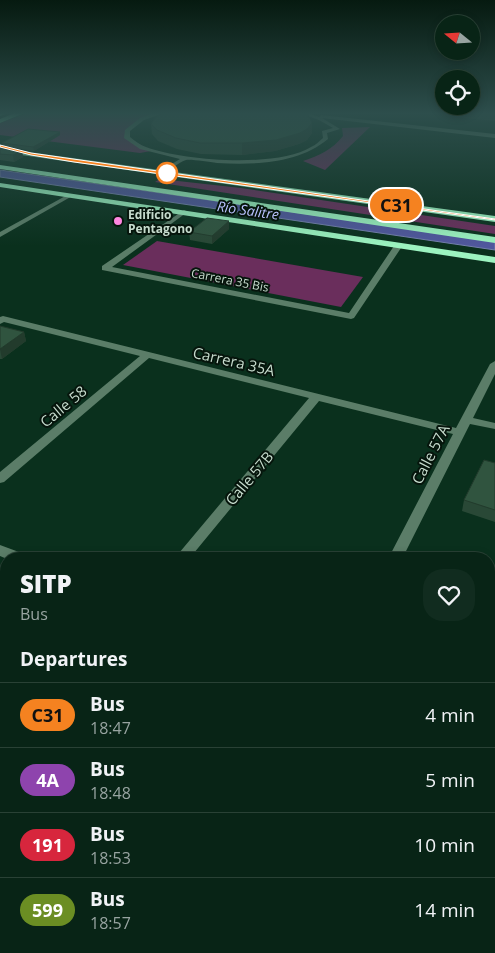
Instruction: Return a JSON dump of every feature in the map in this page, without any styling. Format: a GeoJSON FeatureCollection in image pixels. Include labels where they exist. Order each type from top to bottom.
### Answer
{"type":"FeatureCollection","features":[{"type":"Feature","properties":{"kind":"highway"},"geometry":{"type":"LineString","coordinates":[[49,156],[495,219]]}},
{"type":"Feature","properties":{"kind":"highway"},"geometry":{"type":"LineString","coordinates":[[0,167],[495,240]]}},
{"type":"Feature","properties":{"kind":"highway"},"geometry":{"type":"LineString","coordinates":[[0,185],[495,260]]}},
{"type":"Feature","properties":{"kind":"street"},"geometry":{"type":"LineString","coordinates":[[172,156],[184,159],[244,161],[282,156]]}},
{"type":"Feature","properties":{"kind":"street"},"geometry":{"type":"LineString","coordinates":[[162,172],[184,159]]}},
{"type":"Feature","properties":{"kind":"street"},"geometry":{"type":"LineString","coordinates":[[0,235],[71,195]]}},
{"type":"Feature","properties":{"kind":"street","name":"Carrera 35 Bis"},"geometry":{"type":"LineString","coordinates":[[184,212],[105,268],[351,316],[399,245]]}},
{"type":"Feature","properties":{"kind":"street","name":"Carrera 35A"},"geometry":{"type":"LineString","coordinates":[[1,320],[459,432]]}},
{"type":"Feature","properties":{"kind":"street","name":"Calle 58"},"geometry":{"type":"LineString","coordinates":[[0,479],[146,356]]}},
{"type":"Feature","properties":{"kind":"street","name":"Calle 57A"},"geometry":{"type":"LineString","coordinates":[[399,552],[495,364]]}},
{"type":"Feature","properties":{"kind":"street","name":"Calle 57B"},"geometry":{"type":"LineString","coordinates":[[187,552],[317,396]]}},
{"type":"Feature","properties":{"kind":"street"},"geometry":{"type":"LineString","coordinates":[[466,420],[495,426]]}},
{"type":"Feature","properties":{"kind":"shaded area"},"geometry":{"type":"Polygon","coordinates":[[[314,156],[339,156],[325,170],[303,161],[314,156]]]}},
{"type":"Feature","properties":{"kind":"shaded area"},"geometry":{"type":"Polygon","coordinates":[[[160,179],[241,188],[495,226],[495,234],[155,182],[160,179]]]}},
{"type":"Feature","properties":{"kind":"shaded area"},"geometry":{"type":"Polygon","coordinates":[[[157,241],[363,277],[341,307],[123,265],[157,241]]]}},
{"type":"Feature","properties":{"kind":"water","name":"Río Salitre"},"geometry":{"type":"Polygon","coordinates":[[[0,170],[495,241],[495,250],[0,177],[0,170]]]}},
{"type":"Feature","properties":{"kind":"building"},"geometry":{"type":"Polygon","coordinates":[[[207,218],[229,221],[212,236],[189,232],[207,218]]]}},
{"type":"Feature","properties":{"kind":"building"},"geometry":{"type":"Polygon","coordinates":[[[0,326],[24,332],[0,349],[0,326]]]}},
{"type":"Feature","properties":{"kind":"building"},"geometry":{"type":"Polygon","coordinates":[[[484,460],[495,463],[495,510],[464,500],[484,460]]]}},
{"type":"Feature","properties":{"kind":"bus line","name":"C31"},"geometry":{"type":"LineString","coordinates":[[49,156],[495,219]]}},
{"type":"Feature","properties":{"kind":"place","name":"Edificio Pentagono"},"geometry":{"type":"Point","coordinates":[118,221]}}]}
